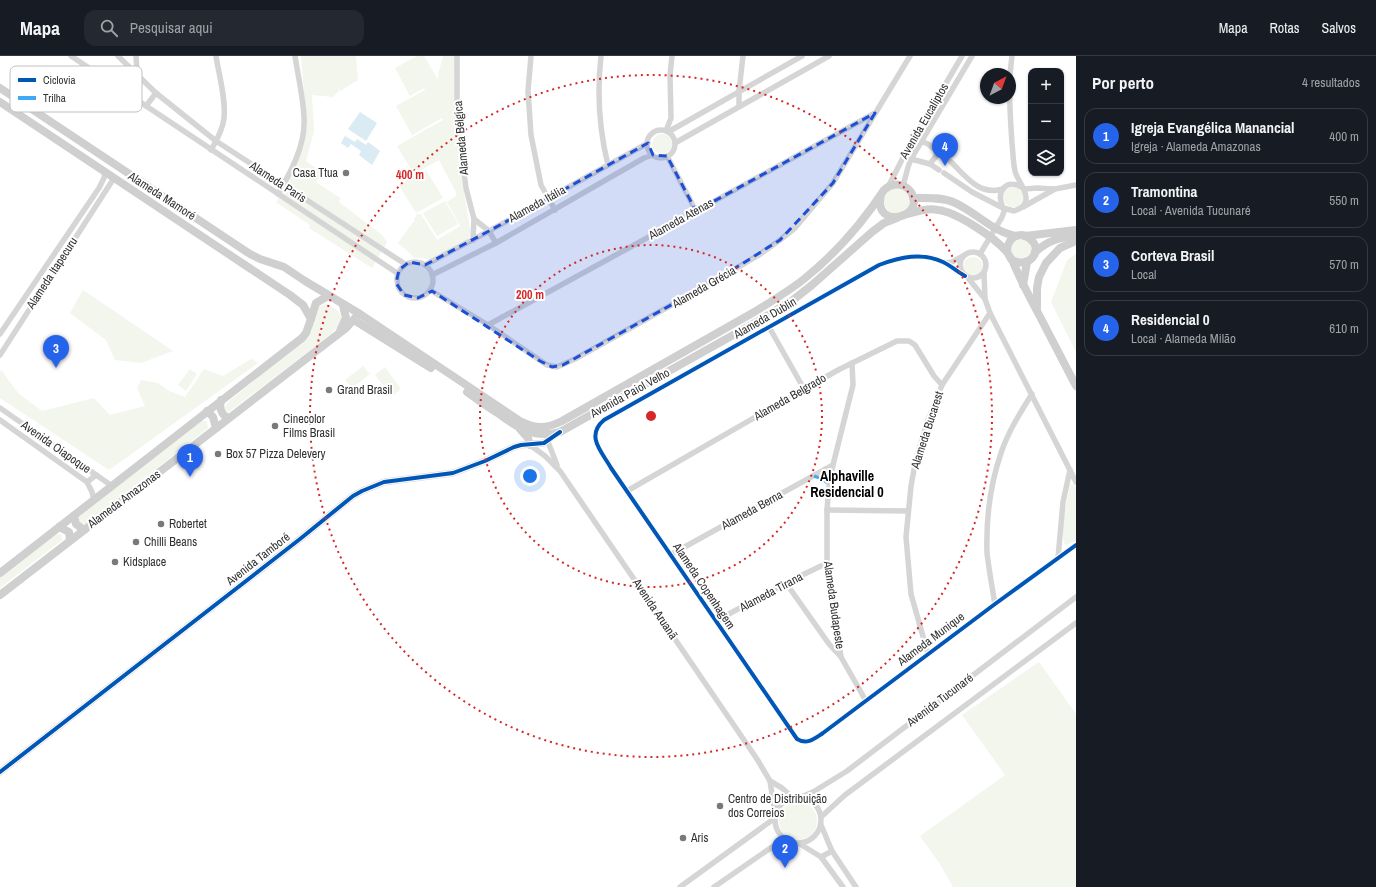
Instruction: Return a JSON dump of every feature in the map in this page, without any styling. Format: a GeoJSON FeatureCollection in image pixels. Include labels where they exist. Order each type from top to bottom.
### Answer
{"type":"FeatureCollection","features":[{"type":"Feature","properties":{"kind":"main road","name":"Alameda Mamoré"},"geometry":{"type":"LineString","coordinates":[[0,88],[10,95]]}},
{"type":"Feature","properties":{"kind":"main road","name":"Alameda Mamoré"},"geometry":{"type":"LineString","coordinates":[[1,103],[10,109]]}},
{"type":"Feature","properties":{"kind":"main road","name":"Alameda Mamoré"},"geometry":{"type":"LineString","coordinates":[[14,112],[303,305],[311,320]]}},
{"type":"Feature","properties":{"kind":"main road","name":"Alameda Mamoré"},"geometry":{"type":"LineString","coordinates":[[35,112],[260,260],[284,267],[343,305],[357,317]]}},
{"type":"Feature","properties":{"kind":"main road"},"geometry":{"type":"LineString","coordinates":[[64,145],[70,136]]}},
{"type":"Feature","properties":{"kind":"main road"},"geometry":{"type":"LineString","coordinates":[[888,187],[893,185],[903,186],[911,193],[913,204],[908,214]]}},
{"type":"Feature","properties":{"kind":"main road","name":"Avenida Paiol Velho"},"geometry":{"type":"LineString","coordinates":[[357,317],[520,421],[529,425],[546,427],[562,421],[756,311],[786,292],[805,278],[836,250],[888,187]]}},
{"type":"Feature","properties":{"kind":"main road"},"geometry":{"type":"LineString","coordinates":[[881,194],[880,205],[882,210],[886,214],[897,218]]}},
{"type":"Feature","properties":{"kind":"main road"},"geometry":{"type":"LineString","coordinates":[[913,198],[952,202],[1006,234],[1021,236],[1076,232]]}},
{"type":"Feature","properties":{"kind":"main road","name":"Avenida Paiol Velho"},"geometry":{"type":"LineString","coordinates":[[357,317],[520,428],[538,434],[548,435],[560,432],[793,300],[884,223],[908,214],[930,209],[948,212],[965,221],[997,242],[1019,263],[1027,262]]}},
{"type":"Feature","properties":{"kind":"main road"},"geometry":{"type":"LineString","coordinates":[[1035,252],[1052,240],[1076,232]]}},
{"type":"Feature","properties":{"kind":"main road"},"geometry":{"type":"LineString","coordinates":[[214,245],[220,234]]}},
{"type":"Feature","properties":{"kind":"main road"},"geometry":{"type":"LineString","coordinates":[[1023,286],[1027,262],[1034,256],[1036,248],[1032,240],[1021,236],[1009,242],[1009,255],[1023,286],[1076,386]]}},
{"type":"Feature","properties":{"kind":"main road"},"geometry":{"type":"LineString","coordinates":[[1037,310],[1037,288],[1039,277],[1046,263],[1060,248],[1076,241]]}},
{"type":"Feature","properties":{"kind":"main road","name":"Alameda Amazonas"},"geometry":{"type":"LineString","coordinates":[[0,573],[302,338],[306,333],[316,303],[328,296]]}},
{"type":"Feature","properties":{"kind":"main road"},"geometry":{"type":"LineString","coordinates":[[338,333],[346,318],[343,305]]}},
{"type":"Feature","properties":{"kind":"main road","name":"Alameda Amazonas"},"geometry":{"type":"LineString","coordinates":[[0,595],[357,317]]}},
{"type":"Feature","properties":{"kind":"main road"},"geometry":{"type":"LineString","coordinates":[[221,400],[221,411],[228,418]]}},
{"type":"Feature","properties":{"kind":"main road"},"geometry":{"type":"LineString","coordinates":[[207,411],[213,417],[216,428]]}},
{"type":"Feature","properties":{"kind":"main road"},"geometry":{"type":"LineString","coordinates":[[520,428],[526,434],[530,445]]}},
{"type":"Feature","properties":{"kind":"main road"},"geometry":{"type":"LineString","coordinates":[[74,516],[76,524],[84,530]]}},
{"type":"Feature","properties":{"kind":"main road"},"geometry":{"type":"LineString","coordinates":[[59,527],[69,532],[70,540]]}},
{"type":"Feature","properties":{"kind":"street","name":"Alameda Paris"},"geometry":{"type":"LineString","coordinates":[[71,56],[86,66]]}},
{"type":"Feature","properties":{"kind":"street","name":"Alameda Paris"},"geometry":{"type":"LineString","coordinates":[[118,56],[129,66]]}},
{"type":"Feature","properties":{"kind":"street"},"geometry":{"type":"LineString","coordinates":[[136,56],[137,66]]}},
{"type":"Feature","properties":{"kind":"street"},"geometry":{"type":"LineString","coordinates":[[211,150],[216,142],[224,119],[224,106],[216,56]]}},
{"type":"Feature","properties":{"kind":"street"},"geometry":{"type":"LineString","coordinates":[[278,194],[296,160],[303,136],[304,117],[295,56]]}},
{"type":"Feature","properties":{"kind":"street","name":"Alameda Bélgica"},"geometry":{"type":"LineString","coordinates":[[457,56],[457,119],[466,188],[474,220],[473,240]]}},
{"type":"Feature","properties":{"kind":"street"},"geometry":{"type":"LineString","coordinates":[[531,56],[528,91],[531,135],[541,185],[555,210]]}},
{"type":"Feature","properties":{"kind":"street"},"geometry":{"type":"LineString","coordinates":[[601,56],[598,95],[601,129],[608,165]]}},
{"type":"Feature","properties":{"kind":"street"},"geometry":{"type":"LineString","coordinates":[[667,131],[671,118],[670,75],[672,56]]}},
{"type":"Feature","properties":{"kind":"street"},"geometry":{"type":"LineString","coordinates":[[739,106],[743,56]]}},
{"type":"Feature","properties":{"kind":"street"},"geometry":{"type":"LineString","coordinates":[[667,131],[672,135],[675,143],[673,151],[667,156],[660,158],[653,155],[649,149],[648,142],[650,136],[655,131],[667,131],[802,56]]}},
{"type":"Feature","properties":{"kind":"street"},"geometry":{"type":"LineString","coordinates":[[675,143],[817,59],[829,56]]}},
{"type":"Feature","properties":{"kind":"street","name":"Alameda Grécia"},"geometry":{"type":"LineString","coordinates":[[430,290],[488,325],[540,361],[552,367],[563,365],[718,279],[780,240],[795,228],[833,183],[910,56]]}},
{"type":"Feature","properties":{"kind":"street","name":"Avenida Eucaliptos"},"geometry":{"type":"LineString","coordinates":[[888,187],[914,138],[962,56]]}},
{"type":"Feature","properties":{"kind":"street","name":"Avenida Eucaliptos"},"geometry":{"type":"LineString","coordinates":[[903,186],[911,160],[972,56]]}},
{"type":"Feature","properties":{"kind":"street"},"geometry":{"type":"LineString","coordinates":[[1012,56],[1010,68],[1011,120],[1015,170],[1024,189],[1026,199],[1022,207]]}},
{"type":"Feature","properties":{"kind":"street","name":"Alameda Paris"},"geometry":{"type":"LineString","coordinates":[[142,78],[156,93],[216,142],[405,264]]}},
{"type":"Feature","properties":{"kind":"street"},"geometry":{"type":"LineString","coordinates":[[146,106],[156,93]]}},
{"type":"Feature","properties":{"kind":"street","name":"Alameda Paris"},"geometry":{"type":"LineString","coordinates":[[142,103],[397,273]]}},
{"type":"Feature","properties":{"kind":"street","name":"Alameda Atenas"},"geometry":{"type":"LineString","coordinates":[[488,325],[875,113]]}},
{"type":"Feature","properties":{"kind":"street"},"geometry":{"type":"LineString","coordinates":[[914,138],[923,141],[937,150],[979,188],[992,191],[1015,184],[1024,189],[1055,189],[1076,185]]}},
{"type":"Feature","properties":{"kind":"street","name":"Alameda Itália"},"geometry":{"type":"LineString","coordinates":[[425,265],[489,232],[648,142]]}},
{"type":"Feature","properties":{"kind":"street"},"geometry":{"type":"LineString","coordinates":[[930,164],[936,156],[937,150]]}},
{"type":"Feature","properties":{"kind":"street","name":"Alameda Itália"},"geometry":{"type":"LineString","coordinates":[[432,275],[496,243],[644,158],[653,155]]}},
{"type":"Feature","properties":{"kind":"street"},"geometry":{"type":"LineString","coordinates":[[667,156],[696,211]]}},
{"type":"Feature","properties":{"kind":"street"},"geometry":{"type":"LineString","coordinates":[[911,160],[930,164],[972,192],[1004,208],[1014,211]]}},
{"type":"Feature","properties":{"kind":"street"},"geometry":{"type":"LineString","coordinates":[[980,254],[1001,219],[1004,208],[1000,200],[1000,196],[1015,170]]}},
{"type":"Feature","properties":{"kind":"street","name":"Alameda Itapecuru"},"geometry":{"type":"LineString","coordinates":[[2,332],[99,188],[105,172]]}},
{"type":"Feature","properties":{"kind":"street","name":"Alameda Itapecuru"},"geometry":{"type":"LineString","coordinates":[[0,355],[114,178]]}},
{"type":"Feature","properties":{"kind":"street"},"geometry":{"type":"LineString","coordinates":[[99,188],[105,192]]}},
{"type":"Feature","properties":{"kind":"street"},"geometry":{"type":"LineString","coordinates":[[1001,219],[1055,189]]}},
{"type":"Feature","properties":{"kind":"street"},"geometry":{"type":"LineString","coordinates":[[474,220],[489,232],[496,243]]}},
{"type":"Feature","properties":{"kind":"street"},"geometry":{"type":"LineString","coordinates":[[945,263],[952,262],[973,252],[980,254],[985,260],[985,299],[990,313],[1076,482]]}},
{"type":"Feature","properties":{"kind":"street","name":"Alameda Dublin"},"geometry":{"type":"LineString","coordinates":[[596,444],[595,432],[597,427],[604,420],[879,265],[896,259],[916,256],[926,257],[945,263],[966,277]]}},
{"type":"Feature","properties":{"kind":"street"},"geometry":{"type":"LineString","coordinates":[[963,256],[960,264],[962,273],[985,299]]}},
{"type":"Feature","properties":{"kind":"street"},"geometry":{"type":"LineString","coordinates":[[413,262],[425,265],[432,275],[432,285],[427,294],[418,298],[409,298],[400,292],[396,278],[397,273],[405,264],[413,262]]}},
{"type":"Feature","properties":{"kind":"street"},"geometry":{"type":"LineString","coordinates":[[966,277],[979,277],[984,273]]}},
{"type":"Feature","properties":{"kind":"street","name":"Alameda Bucarest"},"geometry":{"type":"LineString","coordinates":[[928,654],[911,594],[906,537],[916,459],[927,424],[942,385],[990,313]]}},
{"type":"Feature","properties":{"kind":"street"},"geometry":{"type":"LineString","coordinates":[[7,324],[15,331]]}},
{"type":"Feature","properties":{"kind":"street"},"geometry":{"type":"LineString","coordinates":[[769,327],[804,389]]}},
{"type":"Feature","properties":{"kind":"street"},"geometry":{"type":"LineString","coordinates":[[2,332],[9,333],[12,337]]}},
{"type":"Feature","properties":{"kind":"street","name":"Alameda Belgrado"},"geometry":{"type":"LineString","coordinates":[[627,491],[804,389],[897,341],[909,341],[915,345],[934,376],[942,385]]}},
{"type":"Feature","properties":{"kind":"street","name":"Alameda Budapeste"},"geometry":{"type":"LineString","coordinates":[[841,657],[827,563],[827,510],[829,485],[833,465],[853,385],[852,363]]}},
{"type":"Feature","properties":{"kind":"street"},"geometry":{"type":"LineString","coordinates":[[995,604],[987,552],[991,493],[1001,453],[1016,419],[1032,394]]}},
{"type":"Feature","properties":{"kind":"street","name":"Avenida Oiapoque"},"geometry":{"type":"LineString","coordinates":[[0,408],[112,486]]}},
{"type":"Feature","properties":{"kind":"street","name":"Avenida Oiapoque"},"geometry":{"type":"LineString","coordinates":[[0,420],[86,482],[92,492],[94,500]]}},
{"type":"Feature","properties":{"kind":"street"},"geometry":{"type":"LineString","coordinates":[[560,432],[548,442],[560,471]]}},
{"type":"Feature","properties":{"kind":"street","name":"Avenida Tamboré"},"geometry":{"type":"LineString","coordinates":[[0,772],[353,496],[384,482],[453,473],[485,461],[514,447],[548,442]]}},
{"type":"Feature","properties":{"kind":"street","name":"Alameda Copenhagem"},"geometry":{"type":"LineString","coordinates":[[596,444],[796,739]]}},
{"type":"Feature","properties":{"kind":"street","name":"Avenida Aruanã"},"geometry":{"type":"LineString","coordinates":[[530,445],[560,471],[770,781],[775,815]]}},
{"type":"Feature","properties":{"kind":"street","name":"Alameda Berna"},"geometry":{"type":"LineString","coordinates":[[670,555],[833,465]]}},
{"type":"Feature","properties":{"kind":"street"},"geometry":{"type":"LineString","coordinates":[[1058,558],[1063,502],[1070,470]]}},
{"type":"Feature","properties":{"kind":"street"},"geometry":{"type":"LineString","coordinates":[[86,482],[96,475]]}},
{"type":"Feature","properties":{"kind":"street"},"geometry":{"type":"LineString","coordinates":[[827,510],[908,512]]}},
{"type":"Feature","properties":{"kind":"street","name":"Alameda Munique"},"geometry":{"type":"LineString","coordinates":[[796,739],[805,742],[812,740],[1076,545]]}},
{"type":"Feature","properties":{"kind":"street","name":"Alameda Tirana"},"geometry":{"type":"LineString","coordinates":[[716,621],[786,583],[827,563]]}},
{"type":"Feature","properties":{"kind":"street","name":"Alameda Budapeste"},"geometry":{"type":"LineString","coordinates":[[786,583],[829,644],[841,657],[866,701]]}},
{"type":"Feature","properties":{"kind":"street","name":"Avenida Tucunaré"},"geometry":{"type":"LineString","coordinates":[[801,797],[824,786],[847,771],[1076,597]]}},
{"type":"Feature","properties":{"kind":"street","name":"Avenida Tucunaré"},"geometry":{"type":"LineString","coordinates":[[821,817],[845,795],[1076,622]]}},
{"type":"Feature","properties":{"kind":"street","name":"Avenida Aruanã"},"geometry":{"type":"LineString","coordinates":[[770,781],[782,788],[793,798]]}},
{"type":"Feature","properties":{"kind":"street"},"geometry":{"type":"LineString","coordinates":[[680,887],[775,815],[780,806],[786,800],[801,797],[814,804],[819,810],[821,825],[832,851],[856,887]]}},
{"type":"Feature","properties":{"kind":"street"},"geometry":{"type":"LineString","coordinates":[[775,815],[776,828],[780,835],[793,843]]}},
{"type":"Feature","properties":{"kind":"street"},"geometry":{"type":"LineString","coordinates":[[800,844],[814,838],[821,825]]}},
{"type":"Feature","properties":{"kind":"street"},"geometry":{"type":"LineString","coordinates":[[714,887],[772,847],[782,843],[800,844],[809,848],[821,858],[843,887]]}},
{"type":"Feature","properties":{"kind":"street"},"geometry":{"type":"LineString","coordinates":[[821,858],[832,851]]}},
{"type":"Feature","properties":{"kind":"highlighted area"},"geometry":{"type":"Polygon","coordinates":[[[875,113],[833,183],[780,240],[718,279],[563,365],[552,367],[540,361],[432,291],[418,298],[404,295],[396,283],[399,270],[409,262],[425,265],[648,143],[653,155],[667,156],[696,211],[875,113]]]}},
{"type":"Feature","properties":{"kind":"shaded area"},"geometry":{"type":"Polygon","coordinates":[[[301,56],[356,56],[358,80],[340,91],[336,84],[339,91],[333,97],[312,95],[314,131],[306,161],[322,173],[316,182],[340,198],[339,202],[382,235],[387,242],[372,268],[309,228],[310,225],[276,202],[295,169],[307,129],[301,56]]]}},
{"type":"Feature","properties":{"kind":"shaded area"},"geometry":{"type":"Polygon","coordinates":[[[417,56],[424,56],[438,80],[443,56],[455,56],[454,114],[461,174],[471,234],[467,240],[430,260],[414,258],[398,243],[414,221],[420,225],[414,220],[417,214],[421,214],[437,240],[460,226],[447,202],[456,196],[456,192],[439,160],[414,174],[397,146],[443,120],[442,118],[412,135],[396,106],[425,90],[434,106],[424,88],[410,96],[395,68],[417,56]]]}},
{"type":"Feature","properties":{"kind":"shaded area"},"geometry":{"type":"Polygon","coordinates":[[[360,112],[377,123],[366,141],[348,129],[360,112]]]}},
{"type":"Feature","properties":{"kind":"shaded area"},"geometry":{"type":"Polygon","coordinates":[[[662,134],[669,137],[672,144],[669,151],[662,154],[655,151],[652,144],[655,137],[662,134]]]}},
{"type":"Feature","properties":{"kind":"shaded area"},"geometry":{"type":"Polygon","coordinates":[[[345,136],[355,142],[357,139],[366,145],[368,142],[380,151],[372,165],[359,155],[361,151],[351,144],[348,148],[341,143],[345,136]]]}},
{"type":"Feature","properties":{"kind":"shaded area"},"geometry":{"type":"Polygon","coordinates":[[[426,170],[443,198],[416,213],[399,185],[426,170]]]}},
{"type":"Feature","properties":{"kind":"shaded area"},"geometry":{"type":"Polygon","coordinates":[[[1009,187],[1017,187],[1023,193],[1023,201],[1017,207],[1009,207],[1003,201],[1003,193],[1009,187]]]}},
{"type":"Feature","properties":{"kind":"shaded area"},"geometry":{"type":"Polygon","coordinates":[[[897,188],[906,192],[910,201],[906,210],[897,214],[888,210],[884,201],[888,192],[897,188]]]}},
{"type":"Feature","properties":{"kind":"shaded area"},"geometry":{"type":"Polygon","coordinates":[[[445,201],[458,224],[437,236],[423,213],[445,201]]]}},
{"type":"Feature","properties":{"kind":"shaded area"},"geometry":{"type":"Polygon","coordinates":[[[1025,238],[1034,249],[1029,259],[1015,259],[1012,254],[1011,244],[1025,238]]]}},
{"type":"Feature","properties":{"kind":"shaded area"},"geometry":{"type":"Polygon","coordinates":[[[1076,254],[1076,352],[1051,302],[1067,260],[1076,254]]]}},
{"type":"Feature","properties":{"kind":"shaded area"},"geometry":{"type":"Polygon","coordinates":[[[969,257],[977,257],[983,263],[983,271],[977,277],[969,277],[963,271],[963,263],[969,257]]]}},
{"type":"Feature","properties":{"kind":"shaded area"},"geometry":{"type":"Polygon","coordinates":[[[415,265],[426,269],[430,280],[426,291],[415,295],[404,291],[400,280],[404,269],[415,265]]]}},
{"type":"Feature","properties":{"kind":"shaded area"},"geometry":{"type":"Polygon","coordinates":[[[83,290],[173,351],[141,363],[115,360],[106,340],[70,313],[83,290]]]}},
{"type":"Feature","properties":{"kind":"shaded area"},"geometry":{"type":"Polygon","coordinates":[[[326,304],[337,310],[341,318],[340,323],[331,334],[229,412],[224,409],[228,402],[309,336],[319,307],[326,304]]]}},
{"type":"Feature","properties":{"kind":"shaded area"},"geometry":{"type":"Polygon","coordinates":[[[251,359],[258,363],[109,470],[0,398],[1,370],[19,394],[42,411],[94,398],[110,415],[145,406],[137,388],[141,380],[158,383],[169,391],[185,397],[204,369],[223,376],[251,359]]]}},
{"type":"Feature","properties":{"kind":"shaded area"},"geometry":{"type":"Polygon","coordinates":[[[363,366],[370,374],[352,388],[345,380],[363,366]]]}},
{"type":"Feature","properties":{"kind":"shaded area"},"geometry":{"type":"Polygon","coordinates":[[[385,367],[401,389],[392,396],[375,375],[385,367]]]}},
{"type":"Feature","properties":{"kind":"shaded area"},"geometry":{"type":"Polygon","coordinates":[[[190,369],[197,374],[186,391],[178,385],[190,369]]]}},
{"type":"Feature","properties":{"kind":"shaded area"},"geometry":{"type":"Polygon","coordinates":[[[200,421],[207,421],[208,428],[85,524],[78,519],[81,515],[200,421]]]}},
{"type":"Feature","properties":{"kind":"shaded area"},"geometry":{"type":"Polygon","coordinates":[[[1072,484],[1076,487],[1076,540],[1070,544],[1064,544],[1063,537],[1066,507],[1070,485],[1072,484]]]}},
{"type":"Feature","properties":{"kind":"shaded area"},"geometry":{"type":"Polygon","coordinates":[[[57,534],[61,534],[62,540],[0,588],[0,578],[57,534]]]}},
{"type":"Feature","properties":{"kind":"shaded area"},"geometry":{"type":"Polygon","coordinates":[[[1039,662],[1076,714],[1076,887],[953,887],[940,864],[920,836],[1005,775],[962,715],[1039,662]]]}},
{"type":"Feature","properties":{"kind":"shaded area"},"geometry":{"type":"Polygon","coordinates":[[[794,802],[802,802],[809,805],[814,810],[817,821],[814,832],[809,837],[802,840],[794,840],[787,837],[782,832],[779,825],[779,817],[782,810],[787,805],[794,802]]]}},
{"type":"Feature","properties":{"kind":"marked path"},"geometry":{"type":"LineString","coordinates":[[814,476],[824,480],[829,485]]}},
{"type":"Feature","properties":{"kind":"cycle path"},"geometry":{"type":"LineString","coordinates":[[965,276],[949,265],[927,257],[919,256],[903,258],[879,265],[604,420],[598,426],[596,432],[595,438],[597,444],[611,468],[797,739],[801,741],[810,740],[823,733],[1076,545]]}},
{"type":"Feature","properties":{"kind":"cycle path"},"geometry":{"type":"LineString","coordinates":[[0,772],[300,539],[353,496],[384,482],[453,473],[485,461],[514,447],[544,443],[560,432]]}},
{"type":"Feature","properties":{"kind":"place","name":"Residencial 0"},"geometry":{"type":"Point","coordinates":[945,166]}},
{"type":"Feature","properties":{"kind":"place","name":"Casa Ttua"},"geometry":{"type":"Point","coordinates":[346,173]}},
{"type":"Feature","properties":{"kind":"place","name":"Corteva Brasil"},"geometry":{"type":"Point","coordinates":[56,368]}},
{"type":"Feature","properties":{"kind":"place","name":"Grand Brasil"},"geometry":{"type":"Point","coordinates":[329,390]}},
{"type":"Feature","properties":{"kind":"place","name":"Cinecolor Films Brasil"},"geometry":{"type":"Point","coordinates":[275,426]}},
{"type":"Feature","properties":{"kind":"place","name":"Box 57 Pizza Delevery"},"geometry":{"type":"Point","coordinates":[218,454]}},
{"type":"Feature","properties":{"kind":"place","name":"Igreja Evangélica Manancial"},"geometry":{"type":"Point","coordinates":[190,477]}},
{"type":"Feature","properties":{"kind":"place","name":"Robertet"},"geometry":{"type":"Point","coordinates":[161,524]}},
{"type":"Feature","properties":{"kind":"place","name":"Chilli Beans"},"geometry":{"type":"Point","coordinates":[136,542]}},
{"type":"Feature","properties":{"kind":"place","name":"Kidsplace"},"geometry":{"type":"Point","coordinates":[115,562]}},
{"type":"Feature","properties":{"kind":"place","name":"Centro de Distribuição dos Correios"},"geometry":{"type":"Point","coordinates":[720,806]}},
{"type":"Feature","properties":{"kind":"place","name":"Aris"},"geometry":{"type":"Point","coordinates":[683,838]}},
{"type":"Feature","properties":{"kind":"place","name":"Tramontina"},"geometry":{"type":"Point","coordinates":[785,868]}},
{"type":"Feature","properties":{"kind":"district","name":"Alphaville Residencial 0"},"geometry":{"type":"Point","coordinates":[847,484]}}]}
